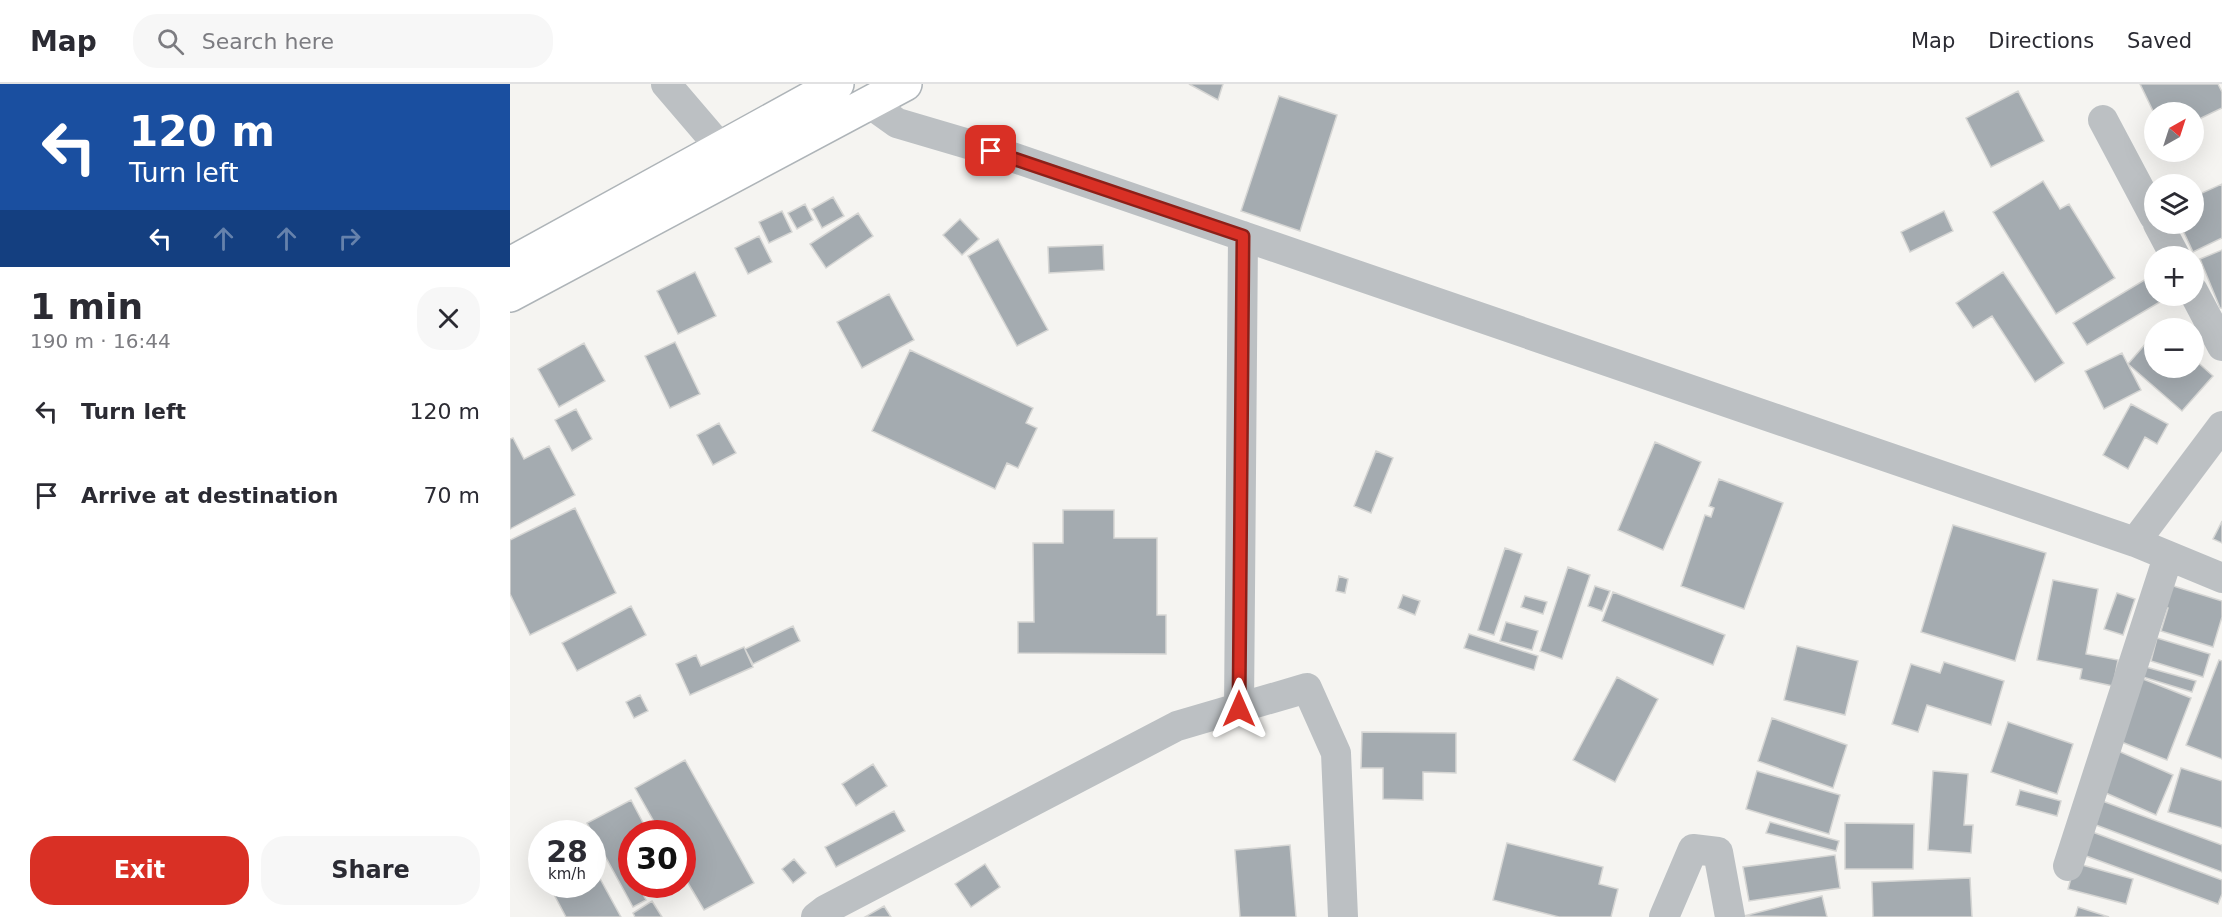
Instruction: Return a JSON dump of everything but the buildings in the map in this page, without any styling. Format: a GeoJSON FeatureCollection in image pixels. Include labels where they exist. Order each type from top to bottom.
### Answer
{"type":"FeatureCollection","features":[{"type":"Feature","properties":{"kind":"main road"},"geometry":{"type":"LineString","coordinates":[[510,295],[732,160],[837,84]]}},
{"type":"Feature","properties":{"kind":"main road"},"geometry":{"type":"LineString","coordinates":[[510,264],[732,160],[869,104],[905,84]]}},
{"type":"Feature","properties":{"kind":"street"},"geometry":{"type":"LineString","coordinates":[[666,84],[732,160]]}},
{"type":"Feature","properties":{"kind":"street"},"geometry":{"type":"LineString","coordinates":[[869,104],[897,123],[1009,156],[2135,542],[2222,578]]}},
{"type":"Feature","properties":{"kind":"street"},"geometry":{"type":"LineString","coordinates":[[2103,120],[2144,197]]}},
{"type":"Feature","properties":{"kind":"street"},"geometry":{"type":"LineString","coordinates":[[1239,709],[1243,236]]}},
{"type":"Feature","properties":{"kind":"street"},"geometry":{"type":"LineString","coordinates":[[2201,306],[2222,346]]}},
{"type":"Feature","properties":{"kind":"street"},"geometry":{"type":"LineString","coordinates":[[2135,542],[2222,426]]}},
{"type":"Feature","properties":{"kind":"street"},"geometry":{"type":"LineString","coordinates":[[2068,866],[2168,556]]}},
{"type":"Feature","properties":{"kind":"street"},"geometry":{"type":"LineString","coordinates":[[816,917],[825,910],[1177,726],[1307,688],[1336,753],[1343,917]]}},
{"type":"Feature","properties":{"kind":"street"},"geometry":{"type":"LineString","coordinates":[[1664,917],[1693,849],[1718,852],[1730,917]]}},
{"type":"Feature","properties":{"kind":"route"},"geometry":{"type":"LineString","coordinates":[[991,151],[1243,236],[1239,709]]}}]}
